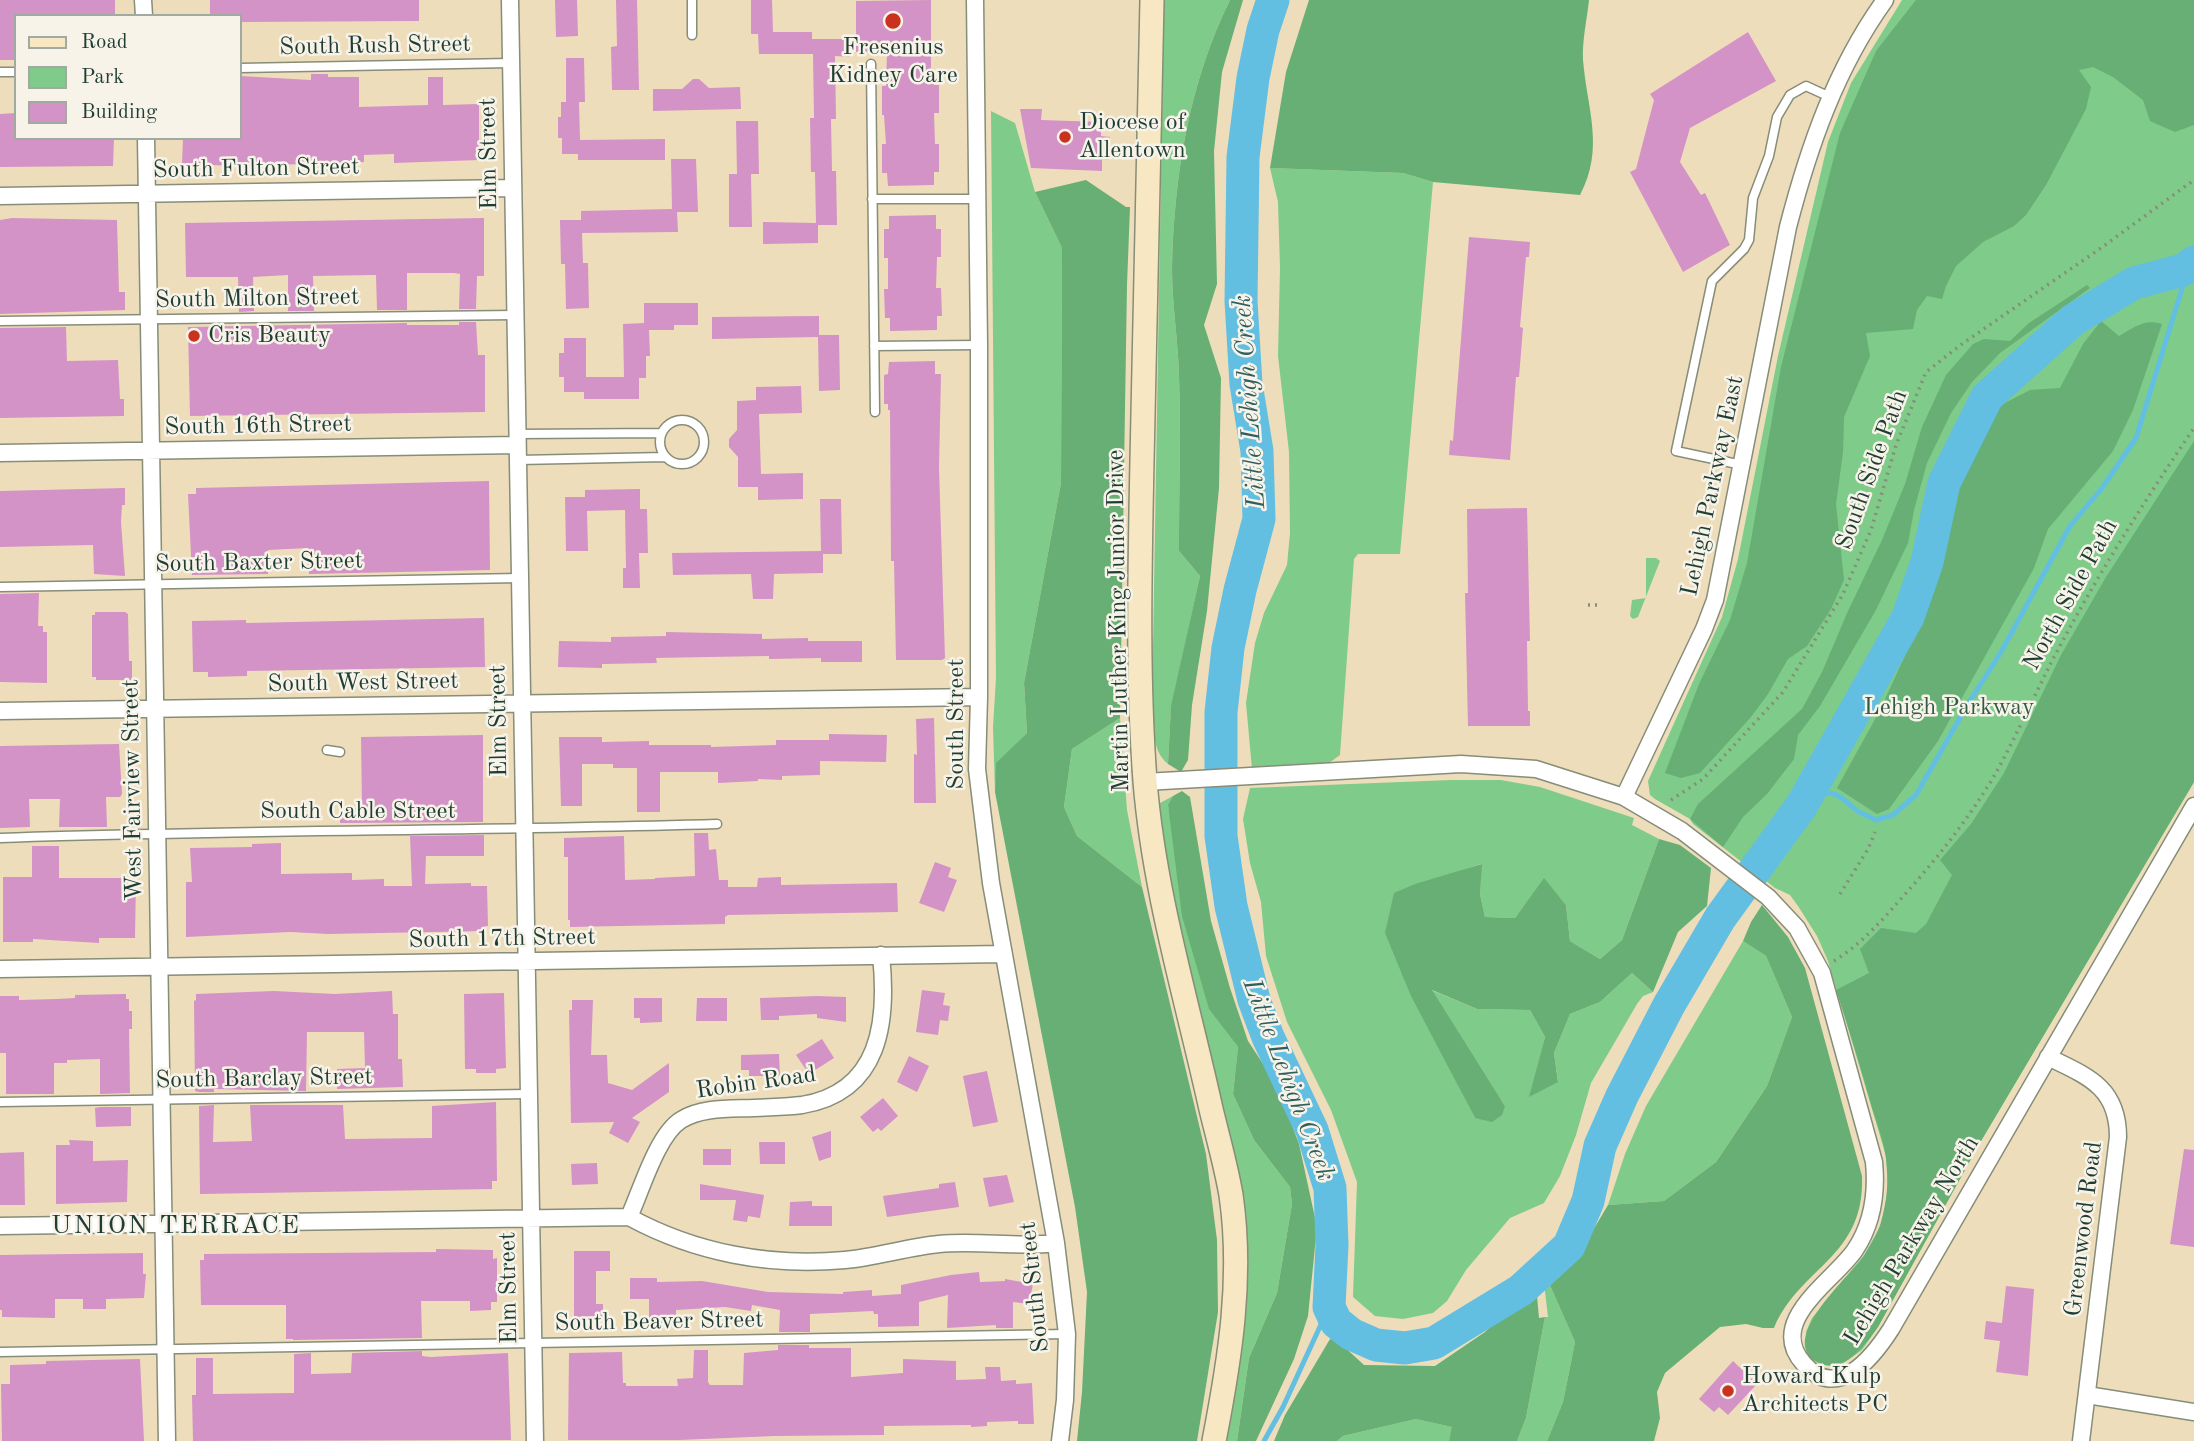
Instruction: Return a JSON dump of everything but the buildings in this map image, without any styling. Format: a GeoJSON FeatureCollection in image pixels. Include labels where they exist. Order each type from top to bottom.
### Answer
{"type":"FeatureCollection","features":[{"type":"Feature","properties":{"kind":"main road","name":"Martin Luther King Junior Drive"},"geometry":{"type":"LineString","coordinates":[[1152,0],[1140,573],[1141,705],[1145,782],[1167,924],[1231,1194],[1236,1256],[1234,1318],[1230,1358],[1214,1441]]}},
{"type":"Feature","properties":{"kind":"street","name":"Elm Street"},"geometry":{"type":"LineString","coordinates":[[510,0],[535,1441]]}},
{"type":"Feature","properties":{"kind":"street","name":"South Street"},"geometry":{"type":"LineString","coordinates":[[975,0],[979,345],[978,780],[991,883],[1056,1243],[1067,1334],[1065,1400],[1060,1441]]}},
{"type":"Feature","properties":{"kind":"street","name":"Lehigh Parkway East"},"geometry":{"type":"LineString","coordinates":[[1624,797],[1704,629],[1715,600],[1788,227],[1814,138],[1830,97],[1853,48],[1885,0]]}},
{"type":"Feature","properties":{"kind":"street","name":"West Fairview Street"},"geometry":{"type":"LineString","coordinates":[[146,140],[167,1441]]}},
{"type":"Feature","properties":{"kind":"street","name":"South Fulton Street"},"geometry":{"type":"LineString","coordinates":[[0,196],[513,188]]}},
{"type":"Feature","properties":{"kind":"street","name":"South 16th Street"},"geometry":{"type":"LineString","coordinates":[[0,453],[517,446]]}},
{"type":"Feature","properties":{"kind":"street","name":"South West Street"},"geometry":{"type":"LineString","coordinates":[[0,711],[979,697]]}},
{"type":"Feature","properties":{"kind":"street"},"geometry":{"type":"LineString","coordinates":[[1145,782],[1461,764],[1505,765],[1536,769],[1624,797]]}},
{"type":"Feature","properties":{"kind":"street","name":"Lehigh Parkway North"},"geometry":{"type":"LineString","coordinates":[[1624,797],[1682,831],[1768,897],[1797,928],[1821,970],[1874,1162],[1876,1183],[1867,1227],[1856,1249],[1798,1314],[1793,1329],[1796,1354],[1815,1373],[1829,1377],[1854,1373],[1866,1364],[1880,1347],[2194,806]]}},
{"type":"Feature","properties":{"kind":"street","name":"South 17th Street"},"geometry":{"type":"LineString","coordinates":[[0,969],[1004,954]]}},
{"type":"Feature","properties":{"kind":"street","name":"Robin Road"},"geometry":{"type":"LineString","coordinates":[[629,1217],[656,1153],[679,1121],[694,1113],[710,1110],[803,1105],[840,1091],[855,1080],[876,1046],[882,1024],[884,988],[881,955]]}},
{"type":"Feature","properties":{"kind":"street","name":"Greenwood Road"},"geometry":{"type":"LineString","coordinates":[[2048,1057],[2093,1080],[2114,1106],[2118,1122],[2081,1441]]}},
{"type":"Feature","properties":{"kind":"street"},"geometry":{"type":"LineString","coordinates":[[0,1226],[629,1217],[686,1243],[719,1253],[771,1260],[844,1260],[961,1242],[1030,1246],[1056,1243]]}},
{"type":"Feature","properties":{"kind":"street"},"geometry":{"type":"LineString","coordinates":[[2087,1395],[2194,1412]]}},
{"type":"Feature","properties":{"kind":"lane"},"geometry":{"type":"LineString","coordinates":[[692,0],[692,35]]}},
{"type":"Feature","properties":{"kind":"lane","name":"South Rush Street"},"geometry":{"type":"LineString","coordinates":[[242,68],[511,63]]}},
{"type":"Feature","properties":{"kind":"lane"},"geometry":{"type":"LineString","coordinates":[[871,64],[875,412]]}},
{"type":"Feature","properties":{"kind":"lane"},"geometry":{"type":"LineString","coordinates":[[1743,465],[1676,451],[1712,281],[1744,249],[1749,240],[1754,198],[1769,156],[1777,117],[1790,95],[1806,86],[1830,97]]}},
{"type":"Feature","properties":{"kind":"lane"},"geometry":{"type":"LineString","coordinates":[[872,199],[978,199]]}},
{"type":"Feature","properties":{"kind":"lane","name":"South Milton Street"},"geometry":{"type":"LineString","coordinates":[[0,321],[515,315]]}},
{"type":"Feature","properties":{"kind":"lane"},"geometry":{"type":"LineString","coordinates":[[874,346],[979,345]]}},
{"type":"Feature","properties":{"kind":"lane"},"geometry":{"type":"LineString","coordinates":[[685,419],[698,426],[704,439],[701,453],[690,463],[675,464],[660,448],[661,433],[671,422],[685,419]]}},
{"type":"Feature","properties":{"kind":"lane"},"geometry":{"type":"LineString","coordinates":[[517,446],[661,433]]}},
{"type":"Feature","properties":{"kind":"lane"},"geometry":{"type":"LineString","coordinates":[[517,446],[666,457]]}},
{"type":"Feature","properties":{"kind":"lane","name":"South Baxter Street"},"geometry":{"type":"LineString","coordinates":[[0,587],[520,578]]}},
{"type":"Feature","properties":{"kind":"lane"},"geometry":{"type":"LineString","coordinates":[[327,750],[340,752]]}},
{"type":"Feature","properties":{"kind":"lane","name":"South Cable Street"},"geometry":{"type":"LineString","coordinates":[[0,838],[157,833],[524,830],[717,824]]}},
{"type":"Feature","properties":{"kind":"lane","name":"South Barclay Street"},"geometry":{"type":"LineString","coordinates":[[0,1102],[528,1094]]}},
{"type":"Feature","properties":{"kind":"lane","name":"South Beaver Street"},"geometry":{"type":"LineString","coordinates":[[0,1352],[1067,1334]]}},
{"type":"Feature","properties":{"kind":"path","name":"South Side Path"},"geometry":{"type":"LineString","coordinates":[[1671,800],[1703,779],[1783,692],[1836,605],[1871,530],[1896,445],[1926,372],[2194,180]]}},
{"type":"Feature","properties":{"kind":"path","name":"North Side Path"},"geometry":{"type":"LineString","coordinates":[[1821,970],[1855,948],[1872,931],[1942,852],[1966,820],[2004,757],[2105,566],[2194,428]]}},
{"type":"Feature","properties":{"kind":"path"},"geometry":{"type":"LineString","coordinates":[[1588,606],[1602,605]]}},
{"type":"Feature","properties":{"kind":"path"},"geometry":{"type":"LineString","coordinates":[[1840,894],[1868,849],[1875,832]]}},
{"type":"Feature","properties":{"kind":"green space"},"geometry":{"type":"Polygon","coordinates":[[[1164,0],[1230,0],[1204,64],[1194,97],[1180,165],[1173,233],[1173,295],[1180,397],[1179,551],[1200,576],[1171,709],[1168,764],[1156,745],[1152,706],[1164,0]]]}},
{"type":"Feature","properties":{"kind":"green space"},"geometry":{"type":"Polygon","coordinates":[[[1230,0],[1243,0],[1222,72],[1214,151],[1217,284],[1204,325],[1221,378],[1219,488],[1207,611],[1192,705],[1188,760],[1181,772],[1168,764],[1171,706],[1200,576],[1179,551],[1180,397],[1172,281],[1173,233],[1180,165],[1194,97],[1204,64],[1230,0]]]}},
{"type":"Feature","properties":{"kind":"green space"},"geometry":{"type":"Polygon","coordinates":[[[1309,0],[1589,0],[1583,60],[1593,145],[1592,161],[1580,195],[1433,182],[1403,173],[1270,168],[1286,72],[1309,0]]]}},
{"type":"Feature","properties":{"kind":"green space","name":"Lehigh Parkway"},"geometry":{"type":"Polygon","coordinates":[[[1902,0],[2194,0],[2194,782],[1981,1141],[1878,1327],[1862,1350],[1842,1364],[1824,1365],[1812,1359],[1806,1348],[1806,1332],[1812,1318],[1864,1255],[1881,1225],[1888,1190],[1886,1156],[1828,961],[1817,936],[1790,895],[1775,888],[1690,819],[1650,795],[1648,781],[1722,617],[1738,559],[1778,356],[1828,142],[1851,83],[1902,0]]]}},
{"type":"Feature","properties":{"kind":"green space"},"geometry":{"type":"Polygon","coordinates":[[[1916,0],[2194,0],[2194,125],[2175,132],[2150,121],[2143,100],[2113,77],[2093,67],[2079,70],[2091,87],[2086,109],[2046,185],[2026,215],[2014,226],[1983,242],[1956,266],[1942,299],[1927,296],[1917,310],[1913,329],[1866,333],[1870,356],[1844,417],[1843,452],[1836,504],[1844,580],[1831,609],[1807,646],[1788,659],[1751,717],[1700,773],[1681,778],[1665,773],[1699,684],[1730,620],[1747,563],[1781,367],[1840,133],[1876,51],[1916,0]]]}},
{"type":"Feature","properties":{"kind":"green space"},"geometry":{"type":"Polygon","coordinates":[[[991,111],[1015,123],[1035,192],[1062,248],[1061,483],[1024,683],[1027,733],[997,763],[995,792],[993,727],[996,678],[991,111]]]}},
{"type":"Feature","properties":{"kind":"green space"},"geometry":{"type":"Polygon","coordinates":[[[1270,168],[1403,173],[1433,182],[1400,554],[1358,554],[1354,559],[1340,755],[1329,763],[1252,769],[1246,703],[1255,643],[1264,613],[1287,565],[1290,533],[1289,452],[1278,356],[1278,202],[1270,168]]]}},
{"type":"Feature","properties":{"kind":"green space"},"geometry":{"type":"Polygon","coordinates":[[[1086,180],[1130,207],[1120,718],[1072,749],[1064,807],[1077,836],[1142,887],[1206,1154],[1217,1240],[1218,1312],[1197,1441],[1077,1441],[1087,1292],[1075,1207],[995,792],[996,763],[1027,733],[1024,683],[1061,483],[1062,248],[1035,192],[1086,180]]]}},
{"type":"Feature","properties":{"kind":"green space"},"geometry":{"type":"Polygon","coordinates":[[[2087,285],[2090,288],[2000,353],[1972,382],[1951,413],[1927,463],[1908,543],[1876,610],[1820,706],[1798,735],[1794,759],[1767,794],[1743,817],[1723,847],[1690,819],[1698,804],[1802,709],[1822,672],[1882,540],[1905,484],[1922,427],[1946,375],[1973,344],[1984,339],[2010,341],[2029,323],[2087,285]]]}},
{"type":"Feature","properties":{"kind":"green space"},"geometry":{"type":"Polygon","coordinates":[[[2101,321],[2119,336],[2145,323],[2162,324],[2133,410],[2113,451],[2048,529],[2034,568],[1938,741],[1889,809],[1877,814],[1837,788],[1879,712],[1927,608],[1945,545],[1942,529],[1950,490],[2001,405],[2030,390],[2060,388],[2083,344],[2101,321]]]}},
{"type":"Feature","properties":{"kind":"green space"},"geometry":{"type":"Polygon","coordinates":[[[2194,441],[2194,782],[1981,1141],[1878,1327],[1852,1357],[1843,1362],[1825,1365],[1815,1361],[1806,1350],[1805,1337],[1821,1307],[1864,1256],[1874,1239],[1883,1214],[1887,1183],[1882,1140],[1836,990],[1869,973],[1860,949],[1881,928],[1916,933],[1926,924],[1952,875],[1940,860],[1971,824],[2004,773],[2061,655],[2106,577],[2194,441]]]}},
{"type":"Feature","properties":{"kind":"green space"},"geometry":{"type":"Polygon","coordinates":[[[1646,558],[1656,558],[1660,561],[1646,597],[1646,558]]]}},
{"type":"Feature","properties":{"kind":"green space"},"geometry":{"type":"Polygon","coordinates":[[[1645,598],[1638,617],[1633,619],[1630,616],[1632,600],[1645,598]]]}},
{"type":"Feature","properties":{"kind":"green space"},"geometry":{"type":"Polygon","coordinates":[[[1120,718],[1127,810],[1142,887],[1077,836],[1064,807],[1072,749],[1120,718]]]}},
{"type":"Feature","properties":{"kind":"green space"},"geometry":{"type":"Polygon","coordinates":[[[1501,780],[1540,787],[1634,818],[1632,825],[1659,839],[1622,940],[1600,959],[1570,941],[1566,905],[1544,879],[1515,918],[1485,917],[1480,894],[1481,864],[1394,894],[1454,1077],[1475,1118],[1505,1106],[1431,990],[1477,1009],[1530,1010],[1545,1037],[1530,1096],[1558,1081],[1554,1053],[1570,1014],[1600,1002],[1632,973],[1653,992],[1643,996],[1637,1004],[1591,1083],[1576,1135],[1560,1176],[1544,1203],[1510,1218],[1466,1270],[1447,1301],[1433,1313],[1403,1319],[1375,1316],[1353,1297],[1357,1182],[1331,1110],[1287,1022],[1266,956],[1261,902],[1250,863],[1243,819],[1250,788],[1501,780]]]}},
{"type":"Feature","properties":{"kind":"green space"},"geometry":{"type":"Polygon","coordinates":[[[1182,791],[1190,797],[1211,921],[1230,988],[1248,1041],[1277,1085],[1299,1144],[1317,1227],[1308,1316],[1294,1359],[1256,1441],[1237,1441],[1249,1358],[1277,1293],[1292,1204],[1290,1187],[1254,1140],[1233,1094],[1238,1047],[1209,1009],[1182,916],[1168,805],[1173,796],[1182,791]]]}},
{"type":"Feature","properties":{"kind":"green space"},"geometry":{"type":"Polygon","coordinates":[[[1173,796],[1168,806],[1209,1008],[1238,1047],[1233,1094],[1254,1140],[1290,1187],[1292,1204],[1277,1293],[1249,1358],[1237,1441],[1223,1441],[1242,1337],[1192,997],[1156,812],[1160,803],[1173,796]]]}},
{"type":"Feature","properties":{"kind":"green space"},"geometry":{"type":"Polygon","coordinates":[[[1659,839],[1680,845],[1711,868],[1707,906],[1678,932],[1653,992],[1632,973],[1600,1002],[1570,1014],[1554,1053],[1558,1082],[1529,1097],[1545,1037],[1530,1010],[1477,1009],[1432,990],[1505,1106],[1502,1115],[1492,1122],[1475,1118],[1411,996],[1385,933],[1394,893],[1482,864],[1480,894],[1485,917],[1515,918],[1544,878],[1566,905],[1570,941],[1600,959],[1622,940],[1659,839]]]}},
{"type":"Feature","properties":{"kind":"green space"},"geometry":{"type":"Polygon","coordinates":[[[1762,905],[1788,937],[1805,968],[1862,1176],[1860,1204],[1853,1226],[1829,1260],[1785,1307],[1774,1328],[1746,1324],[1720,1327],[1665,1373],[1657,1392],[1660,1418],[1654,1441],[1547,1441],[1563,1402],[1575,1342],[1549,1283],[1580,1252],[1608,1205],[1664,1201],[1716,1162],[1767,1086],[1792,1017],[1766,956],[1743,941],[1762,905]]]}},
{"type":"Feature","properties":{"kind":"green space"},"geometry":{"type":"Polygon","coordinates":[[[1743,941],[1766,956],[1792,1017],[1767,1086],[1716,1162],[1664,1201],[1608,1205],[1625,1154],[1646,1106],[1743,941]]]}},
{"type":"Feature","properties":{"kind":"green space"},"geometry":{"type":"Polygon","coordinates":[[[1544,1283],[1549,1283],[1575,1342],[1563,1402],[1547,1441],[1517,1441],[1526,1418],[1545,1317],[1548,1317],[1544,1283]]]}},
{"type":"Feature","properties":{"kind":"green space"},"geometry":{"type":"Polygon","coordinates":[[[1536,1285],[1539,1318],[1545,1317],[1526,1418],[1517,1441],[1449,1441],[1452,1427],[1416,1419],[1343,1436],[1337,1441],[1274,1441],[1285,1415],[1330,1339],[1339,1342],[1364,1365],[1435,1366],[1485,1332],[1536,1285]]]}},
{"type":"Feature","properties":{"kind":"green space"},"geometry":{"type":"Polygon","coordinates":[[[1416,1419],[1453,1427],[1449,1441],[1337,1441],[1343,1436],[1416,1419]]]}},
{"type":"Feature","properties":{"kind":"waterway","name":"Little Lehigh Creek"},"geometry":{"type":"LineString","coordinates":[[1273,0],[1263,30],[1253,78],[1243,157],[1241,301],[1246,384],[1257,451],[1259,519],[1228,648],[1221,712],[1221,836],[1231,906],[1254,1000],[1268,1037],[1312,1130],[1330,1188],[1332,1245],[1329,1307],[1336,1322],[1351,1334],[1376,1345],[1405,1348],[1434,1343],[1521,1290],[1569,1246],[1588,1201],[1600,1146],[1622,1096],[1669,1005],[1720,918],[1802,805],[1908,617],[1927,562],[1944,483],[1987,397],[2073,320],[2134,283],[2183,270],[2194,262]]}},
{"type":"Feature","properties":{"kind":"waterway"},"geometry":{"type":"LineString","coordinates":[[1802,805],[1831,793],[1876,820],[1893,815],[1916,795],[2001,652],[2070,526],[2102,488],[2136,438],[2189,266]]}},
{"type":"Feature","properties":{"kind":"waterway"},"geometry":{"type":"LineString","coordinates":[[1264,1441],[1283,1407],[1329,1307]]}},
{"type":"Feature","properties":{"kind":"place","name":"Fresenius Kidney Care"},"geometry":{"type":"Point","coordinates":[893,21]}},
{"type":"Feature","properties":{"kind":"place","name":"Diocese of Allentown"},"geometry":{"type":"Point","coordinates":[1065,137]}},
{"type":"Feature","properties":{"kind":"place","name":"Cris Beauty"},"geometry":{"type":"Point","coordinates":[194,336]}},
{"type":"Feature","properties":{"kind":"place","name":"Howard Kulp Architects PC"},"geometry":{"type":"Point","coordinates":[1728,1391]}},
{"type":"Feature","properties":{"kind":"district","name":"UNION TERRACE"},"geometry":{"type":"Point","coordinates":[176,1226]}}]}
